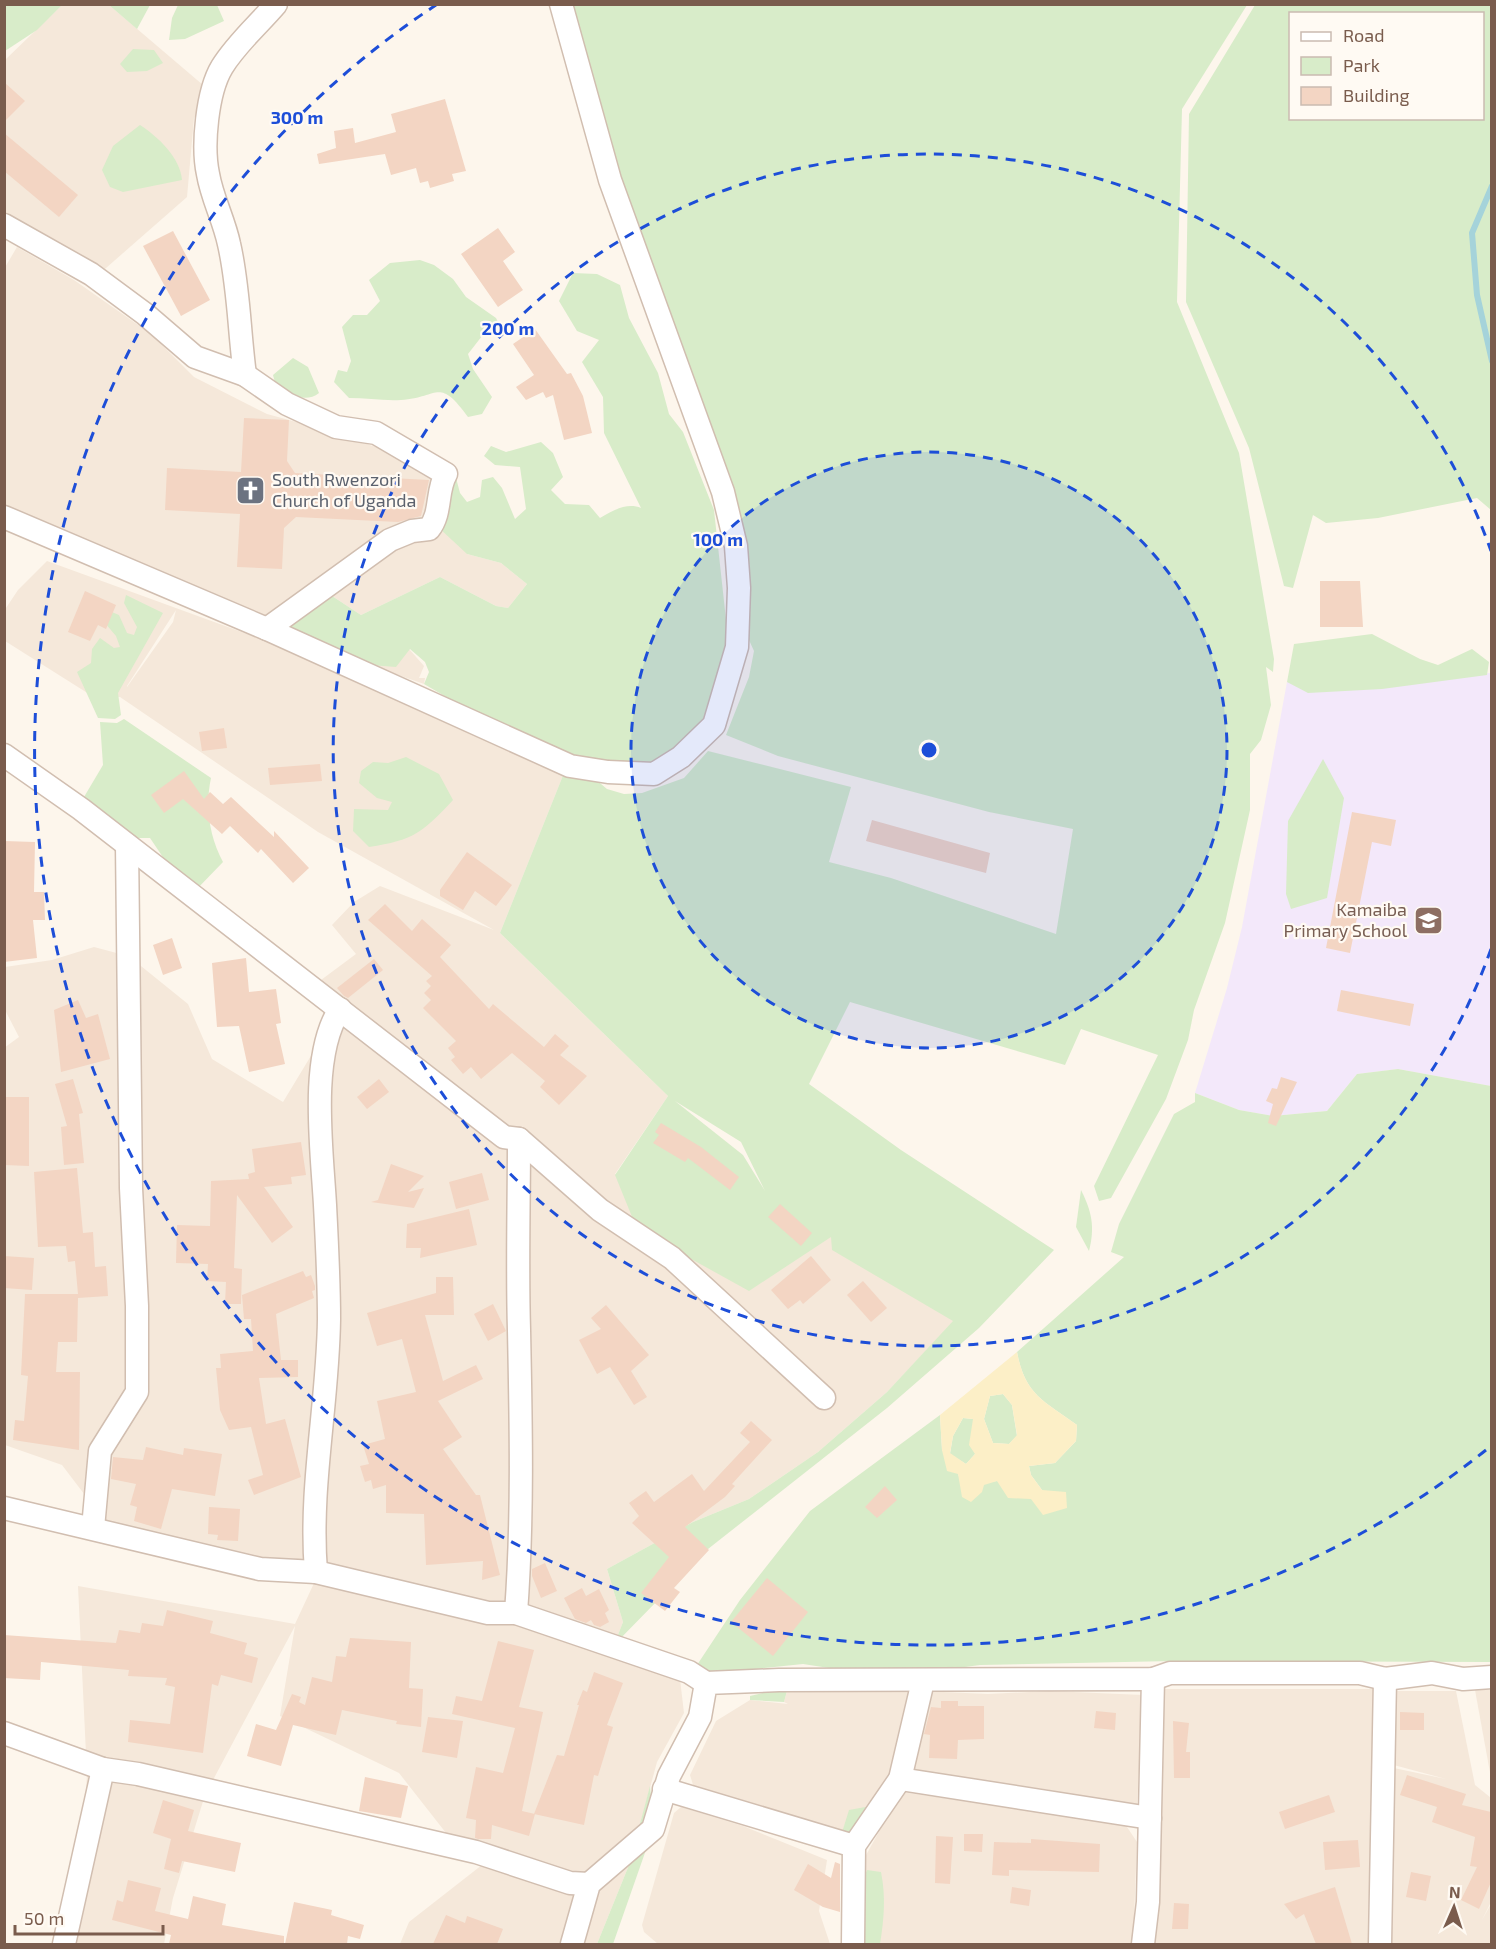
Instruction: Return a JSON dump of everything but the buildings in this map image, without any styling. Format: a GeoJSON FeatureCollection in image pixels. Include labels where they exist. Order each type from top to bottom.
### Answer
{"type":"FeatureCollection","features":[{"type":"Feature","properties":{"kind":"street"},"geometry":{"type":"LineString","coordinates":[[245,375],[237,283],[221,211],[207,172],[205,140],[220,69],[276,4]]}},
{"type":"Feature","properties":{"kind":"street"},"geometry":{"type":"LineString","coordinates":[[4,517],[267,628],[570,766],[608,772],[654,774],[681,757],[714,725],[737,647],[739,588],[736,546],[723,492],[610,180],[561,4]]}},
{"type":"Feature","properties":{"kind":"street"},"geometry":{"type":"LineString","coordinates":[[4,225],[91,274],[146,314],[195,357],[245,375],[297,409],[336,427],[376,433],[446,474],[439,485],[437,512],[429,529],[412,531],[390,540],[267,628]]}},
{"type":"Feature","properties":{"kind":"street"},"geometry":{"type":"LineString","coordinates":[[4,755],[127,845],[504,1137],[519,1139],[600,1210],[672,1258],[824,1398]]}},
{"type":"Feature","properties":{"kind":"street"},"geometry":{"type":"LineString","coordinates":[[93,1528],[100,1451],[137,1392],[137,1306],[130,1188],[127,845]]}},
{"type":"Feature","properties":{"kind":"street"},"geometry":{"type":"LineString","coordinates":[[316,1572],[313,1533],[329,1321],[320,1121],[325,1042],[329,1026],[340,1009]]}},
{"type":"Feature","properties":{"kind":"street"},"geometry":{"type":"LineString","coordinates":[[516,1613],[521,1545],[523,1425],[519,1329],[519,1139]]}},
{"type":"Feature","properties":{"kind":"street"},"geometry":{"type":"LineString","coordinates":[[4,1508],[260,1569],[316,1572],[488,1613],[516,1613],[689,1672],[706,1683],[779,1680],[1153,1679],[1170,1673],[1360,1673],[1385,1679],[1432,1673],[1463,1679],[1491,1677]]}},
{"type":"Feature","properties":{"kind":"street"},"geometry":{"type":"LineString","coordinates":[[1143,1944],[1148,1902],[1153,1679]]}},
{"type":"Feature","properties":{"kind":"street"},"geometry":{"type":"LineString","coordinates":[[1380,1944],[1385,1679]]}},
{"type":"Feature","properties":{"kind":"street"},"geometry":{"type":"LineString","coordinates":[[853,1944],[854,1846],[900,1779],[923,1681]]}},
{"type":"Feature","properties":{"kind":"street"},"geometry":{"type":"LineString","coordinates":[[572,1944],[590,1884],[653,1829],[664,1789],[700,1717],[706,1683]]}},
{"type":"Feature","properties":{"kind":"street"},"geometry":{"type":"LineString","coordinates":[[4,1733],[104,1768],[162,1779],[476,1852],[570,1883],[590,1884]]}},
{"type":"Feature","properties":{"kind":"street"},"geometry":{"type":"LineString","coordinates":[[64,1944],[104,1768]]}},
{"type":"Feature","properties":{"kind":"street"},"geometry":{"type":"LineString","coordinates":[[900,1779],[1150,1818]]}},
{"type":"Feature","properties":{"kind":"street"},"geometry":{"type":"LineString","coordinates":[[664,1789],[854,1846]]}},
{"type":"Feature","properties":{"kind":"shaded area"},"geometry":{"type":"Polygon","coordinates":[[[62,5],[109,5],[210,91],[194,118],[187,197],[98,275],[5,220],[5,60],[62,5]]]}},
{"type":"Feature","properties":{"kind":"shaded area"},"geometry":{"type":"Polygon","coordinates":[[[17,247],[74,280],[151,334],[194,377],[267,414],[326,430],[455,474],[467,554],[501,563],[527,584],[508,608],[496,606],[440,577],[361,615],[329,594],[278,633],[5,523],[4,269],[17,247]]]}},
{"type":"Feature","properties":{"kind":"shaded area"},"geometry":{"type":"Polygon","coordinates":[[[47,561],[395,688],[570,758],[500,933],[668,1096],[615,1174],[831,1237],[954,1321],[887,1392],[818,1452],[749,1499],[693,1522],[607,1569],[623,1622],[614,1645],[680,1679],[684,1713],[657,1762],[629,1865],[597,1944],[400,1944],[409,1922],[496,1854],[457,1847],[399,1773],[280,1716],[295,1626],[205,1795],[173,1898],[164,1944],[61,1944],[80,1874],[87,1775],[78,1586],[295,1624],[315,1581],[110,1528],[62,1465],[5,1445],[4,1048],[19,1037],[5,1010],[5,967],[52,960],[94,947],[124,955],[188,1004],[212,1059],[283,1102],[332,1021],[321,980],[356,954],[332,925],[354,902],[380,886],[494,930],[318,832],[120,697],[89,694],[5,641],[4,611],[18,590],[47,561]],[[176,610],[127,687],[173,622],[176,610]]]}},
{"type":"Feature","properties":{"kind":"shaded area"},"geometry":{"type":"Polygon","coordinates":[[[409,649],[424,666],[419,678],[425,678],[424,684],[370,665],[409,649]]]}},
{"type":"Feature","properties":{"kind":"shaded area"},"geometry":{"type":"Polygon","coordinates":[[[1491,673],[1491,1086],[1398,1069],[1357,1074],[1327,1111],[1273,1116],[1239,1110],[1195,1093],[1227,988],[1242,927],[1287,682],[1310,684],[1491,673]]]}},
{"type":"Feature","properties":{"kind":"shaded area"},"geometry":{"type":"Polygon","coordinates":[[[788,1687],[918,1691],[898,1777],[839,1842],[694,1788],[690,1775],[716,1721],[750,1700],[788,1704],[784,1702],[788,1687]]]}},
{"type":"Feature","properties":{"kind":"shaded area"},"geometry":{"type":"Polygon","coordinates":[[[1161,1689],[1378,1689],[1370,1944],[1154,1944],[1161,1689]]]}},
{"type":"Feature","properties":{"kind":"shaded area"},"geometry":{"type":"Polygon","coordinates":[[[1475,1690],[1491,1690],[1491,1778],[1475,1690]]]}},
{"type":"Feature","properties":{"kind":"shaded area"},"geometry":{"type":"Polygon","coordinates":[[[921,1691],[988,1694],[1050,1691],[1143,1695],[1137,1807],[1044,1789],[907,1771],[921,1691]]]}},
{"type":"Feature","properties":{"kind":"shaded area"},"geometry":{"type":"Polygon","coordinates":[[[1389,1691],[1456,1691],[1475,1785],[1491,1798],[1491,1902],[1482,1920],[1491,1904],[1491,1944],[1390,1944],[1394,1869],[1389,1767],[1446,1779],[1390,1764],[1389,1691]]]}},
{"type":"Feature","properties":{"kind":"shaded area"},"geometry":{"type":"Polygon","coordinates":[[[901,1792],[1125,1824],[1137,1842],[1133,1944],[871,1944],[855,1875],[901,1792]]]}},
{"type":"Feature","properties":{"kind":"shaded area"},"geometry":{"type":"Polygon","coordinates":[[[681,1807],[743,1826],[827,1860],[819,1911],[830,1944],[658,1944],[644,1932],[642,1925],[674,1813],[681,1807]]]}},
{"type":"Feature","properties":{"kind":"green space"},"geometry":{"type":"Polygon","coordinates":[[[5,4],[62,5],[37,30],[5,51],[5,4]]]}},
{"type":"Feature","properties":{"kind":"green space"},"geometry":{"type":"Polygon","coordinates":[[[109,5],[150,5],[137,29],[109,5]]]}},
{"type":"Feature","properties":{"kind":"green space"},"geometry":{"type":"Polygon","coordinates":[[[178,5],[217,5],[224,21],[185,39],[169,40],[172,18],[178,5]]]}},
{"type":"Feature","properties":{"kind":"green space"},"geometry":{"type":"Polygon","coordinates":[[[560,5],[1247,5],[1182,109],[1177,302],[1239,453],[1274,659],[1273,672],[1266,667],[1271,705],[1261,740],[1250,754],[1250,810],[1225,923],[1194,1010],[1188,1040],[1166,1099],[1111,1198],[1099,1201],[1094,1186],[1158,1055],[1081,1029],[1065,1065],[850,1002],[809,1084],[901,1150],[1054,1250],[979,1328],[887,1408],[708,1549],[614,1645],[623,1622],[607,1569],[693,1522],[749,1499],[818,1452],[887,1392],[953,1321],[832,1250],[831,1237],[749,1291],[637,1229],[615,1175],[668,1096],[500,933],[570,758],[607,789],[624,794],[642,793],[684,778],[708,751],[851,787],[829,862],[891,878],[1056,934],[1073,829],[989,812],[778,756],[726,735],[749,677],[754,651],[749,640],[749,586],[560,5]],[[675,1101],[743,1155],[765,1191],[741,1142],[675,1101]]]}},
{"type":"Feature","properties":{"kind":"green space"},"geometry":{"type":"Polygon","coordinates":[[[1255,5],[1491,5],[1491,510],[1477,498],[1378,518],[1326,523],[1313,515],[1293,588],[1284,586],[1249,448],[1186,302],[1189,114],[1255,5]]]}},
{"type":"Feature","properties":{"kind":"green space"},"geometry":{"type":"Polygon","coordinates":[[[133,49],[154,50],[163,63],[147,71],[127,72],[120,64],[133,49]]]}},
{"type":"Feature","properties":{"kind":"green space"},"geometry":{"type":"Polygon","coordinates":[[[140,125],[167,148],[177,163],[182,180],[123,192],[110,187],[102,170],[113,146],[140,125]]]}},
{"type":"Feature","properties":{"kind":"green space"},"geometry":{"type":"Polygon","coordinates":[[[420,260],[434,265],[453,279],[466,297],[496,318],[500,326],[482,336],[468,354],[473,369],[492,397],[482,414],[468,417],[458,404],[444,393],[438,392],[401,400],[349,398],[334,382],[338,370],[347,372],[351,361],[342,327],[353,315],[367,315],[380,301],[369,280],[390,263],[420,260]]]}},
{"type":"Feature","properties":{"kind":"green space"},"geometry":{"type":"Polygon","coordinates":[[[573,273],[597,274],[620,285],[629,318],[658,373],[669,414],[683,432],[714,510],[730,656],[703,731],[641,772],[584,759],[491,723],[424,684],[429,672],[425,662],[410,649],[396,667],[370,665],[278,633],[329,594],[361,615],[440,577],[496,606],[508,608],[527,584],[501,563],[467,554],[438,527],[455,474],[460,493],[467,502],[480,497],[482,480],[493,477],[502,488],[515,519],[526,509],[520,467],[495,465],[484,456],[491,446],[506,452],[541,442],[553,453],[563,477],[551,490],[565,504],[589,505],[600,518],[625,507],[641,508],[604,433],[603,397],[582,362],[599,340],[577,331],[559,301],[573,273]]]}},
{"type":"Feature","properties":{"kind":"green space"},"geometry":{"type":"Polygon","coordinates":[[[293,358],[308,367],[319,393],[304,398],[277,390],[273,375],[293,358]]]}},
{"type":"Feature","properties":{"kind":"green space"},"geometry":{"type":"Polygon","coordinates":[[[126,595],[163,613],[118,693],[121,715],[115,719],[98,718],[77,672],[91,663],[92,649],[100,638],[114,648],[120,647],[116,636],[105,623],[107,610],[119,615],[127,633],[134,635],[137,627],[124,603],[126,595]]]}},
{"type":"Feature","properties":{"kind":"green space"},"geometry":{"type":"Polygon","coordinates":[[[1372,634],[1420,659],[1438,665],[1472,649],[1489,662],[1487,675],[1382,689],[1308,693],[1287,682],[1294,644],[1372,634]]]}},
{"type":"Feature","properties":{"kind":"green space"},"geometry":{"type":"Polygon","coordinates":[[[124,719],[211,778],[208,810],[211,831],[223,862],[194,892],[177,878],[150,838],[124,838],[84,797],[103,765],[100,722],[117,723],[124,719]]]}},
{"type":"Feature","properties":{"kind":"green space"},"geometry":{"type":"Polygon","coordinates":[[[406,757],[439,774],[453,800],[425,828],[407,838],[369,847],[353,831],[354,809],[388,810],[392,802],[377,798],[359,783],[361,771],[373,762],[388,763],[406,757]]]}},
{"type":"Feature","properties":{"kind":"green space"},"geometry":{"type":"Polygon","coordinates":[[[1323,759],[1344,798],[1327,898],[1291,909],[1286,894],[1288,821],[1323,759]]]}},
{"type":"Feature","properties":{"kind":"green space"},"geometry":{"type":"Polygon","coordinates":[[[1398,1069],[1491,1086],[1491,1662],[1173,1661],[980,1665],[935,1671],[842,1670],[803,1664],[737,1671],[714,1681],[697,1665],[740,1600],[810,1511],[940,1415],[942,1450],[958,1473],[961,1485],[997,1481],[1042,1490],[1031,1475],[1029,1466],[1055,1463],[1076,1441],[1077,1425],[1046,1403],[1031,1388],[1025,1378],[1017,1352],[1124,1257],[1111,1252],[1119,1224],[1174,1114],[1195,1102],[1195,1093],[1239,1110],[1273,1116],[1327,1111],[1357,1074],[1398,1069]]]}},
{"type":"Feature","properties":{"kind":"green space"},"geometry":{"type":"Polygon","coordinates":[[[1081,1190],[1088,1205],[1091,1220],[1092,1234],[1089,1251],[1076,1227],[1081,1190]]]}},
{"type":"Feature","properties":{"kind":"green space"},"geometry":{"type":"Polygon","coordinates":[[[1003,1394],[1012,1405],[1017,1436],[1009,1444],[993,1443],[984,1419],[990,1396],[1003,1394]]]}},
{"type":"Feature","properties":{"kind":"green space"},"geometry":{"type":"Polygon","coordinates":[[[963,1418],[973,1419],[975,1454],[966,1464],[950,1454],[953,1436],[963,1418]]]}},
{"type":"Feature","properties":{"kind":"green space"},"geometry":{"type":"Polygon","coordinates":[[[788,1687],[784,1702],[750,1700],[750,1696],[788,1687]]]}},
{"type":"Feature","properties":{"kind":"green space"},"geometry":{"type":"Polygon","coordinates":[[[650,1786],[654,1827],[613,1944],[597,1944],[629,1865],[650,1786]]]}},
{"type":"Feature","properties":{"kind":"green space"},"geometry":{"type":"Polygon","coordinates":[[[882,1804],[839,1842],[849,1810],[882,1804]]]}},
{"type":"Feature","properties":{"kind":"green space"},"geometry":{"type":"Polygon","coordinates":[[[867,1870],[881,1872],[884,1908],[880,1944],[864,1944],[857,1896],[867,1870]]]}},
{"type":"Feature","properties":{"kind":"sand"},"geometry":{"type":"Polygon","coordinates":[[[1017,1352],[1025,1378],[1031,1388],[1046,1403],[1077,1425],[1076,1441],[1055,1463],[1029,1466],[1031,1475],[1042,1490],[1066,1492],[1067,1508],[1043,1515],[1031,1499],[1008,1498],[997,1481],[984,1485],[982,1492],[971,1502],[962,1497],[958,1474],[947,1471],[942,1450],[940,1415],[1017,1352]],[[1003,1394],[990,1396],[984,1419],[993,1443],[1009,1444],[1017,1435],[1012,1405],[1003,1394]],[[963,1418],[953,1436],[950,1453],[966,1464],[975,1454],[969,1445],[973,1419],[963,1418]]]}},
{"type":"Feature","properties":{"kind":"waterway"},"geometry":{"type":"LineString","coordinates":[[1492,186],[1472,233],[1477,295],[1492,361]]}},
{"type":"Feature","properties":{"kind":"place","name":"South Rwenzori Church of Uganda"},"geometry":{"type":"Point","coordinates":[251,490]}},
{"type":"Feature","properties":{"kind":"place","name":"Kamaiba Primary School"},"geometry":{"type":"Point","coordinates":[1428,920]}}]}
